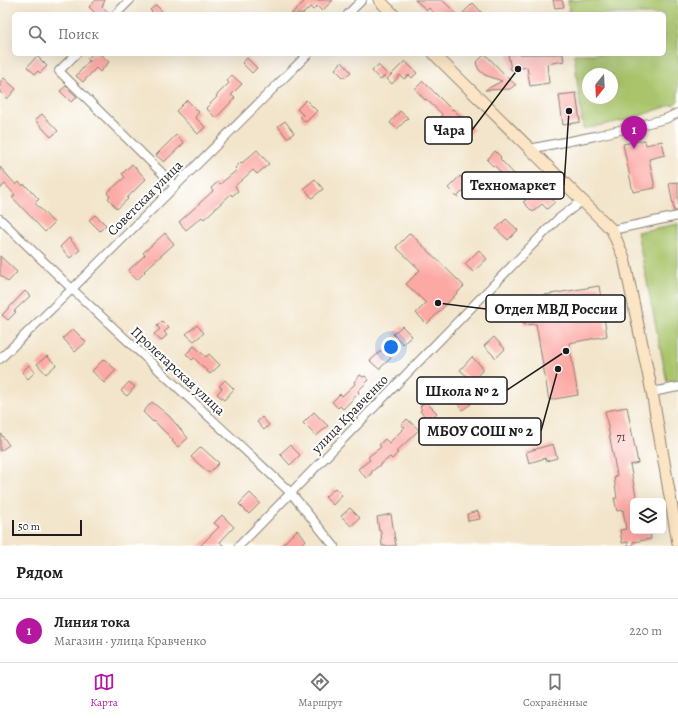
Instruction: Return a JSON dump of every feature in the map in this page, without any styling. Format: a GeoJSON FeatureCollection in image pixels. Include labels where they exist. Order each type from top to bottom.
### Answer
{"type":"FeatureCollection","features":[{"type":"Feature","properties":{"kind":"main road"},"geometry":{"type":"LineString","coordinates":[[379,0],[392,12]]}},
{"type":"Feature","properties":{"kind":"main road"},"geometry":{"type":"LineString","coordinates":[[436,56],[612,230],[624,258],[652,392],[678,543]]}},
{"type":"Feature","properties":{"kind":"street"},"geometry":{"type":"LineString","coordinates":[[118,12],[130,0]]}},
{"type":"Feature","properties":{"kind":"street"},"geometry":{"type":"LineString","coordinates":[[350,12],[362,0]]}},
{"type":"Feature","properties":{"kind":"street"},"geometry":{"type":"LineString","coordinates":[[74,56],[59,71],[175,186]]}},
{"type":"Feature","properties":{"kind":"street","name":"Советская улица"},"geometry":{"type":"LineString","coordinates":[[0,359],[306,56]]}},
{"type":"Feature","properties":{"kind":"street"},"geometry":{"type":"LineString","coordinates":[[529,149],[595,136],[665,119],[678,113]]}},
{"type":"Feature","properties":{"kind":"street","name":"улица Кравченко"},"geometry":{"type":"LineString","coordinates":[[239,546],[544,233],[557,220],[583,200]]}},
{"type":"Feature","properties":{"kind":"street"},"geometry":{"type":"LineString","coordinates":[[612,230],[678,216]]}},
{"type":"Feature","properties":{"kind":"street","name":"Пролетарская улица"},"geometry":{"type":"LineString","coordinates":[[0,219],[72,289],[291,493],[334,546]]}},
{"type":"Feature","properties":{"kind":"street"},"geometry":{"type":"LineString","coordinates":[[652,392],[678,387]]}},
{"type":"Feature","properties":{"kind":"green space"},"geometry":{"type":"Polygon","coordinates":[[[568,0],[678,0],[678,101],[674,104],[630,119],[583,129],[574,56],[666,56],[666,12],[569,12],[568,0]]]}},
{"type":"Feature","properties":{"kind":"green space"},"geometry":{"type":"Polygon","coordinates":[[[678,224],[678,380],[667,382],[637,232],[678,224]]]}},
{"type":"Feature","properties":{"kind":"building"},"geometry":{"type":"Polygon","coordinates":[[[96,0],[105,0],[102,7],[108,12],[94,12],[89,7],[96,0]]]}},
{"type":"Feature","properties":{"kind":"building"},"geometry":{"type":"Polygon","coordinates":[[[303,0],[333,0],[322,11],[317,6],[313,10],[310,7],[305,12],[293,12],[304,2],[303,0]]]}},
{"type":"Feature","properties":{"kind":"building"},"geometry":{"type":"Polygon","coordinates":[[[415,0],[442,0],[455,12],[433,12],[429,8],[427,10],[415,0]]]}},
{"type":"Feature","properties":{"kind":"building"},"geometry":{"type":"Polygon","coordinates":[[[553,0],[562,0],[564,7],[555,8],[553,0]]]}},
{"type":"Feature","properties":{"kind":"building"},"geometry":{"type":"Polygon","coordinates":[[[473,3],[481,12],[464,12],[473,3]]]}},
{"type":"Feature","properties":{"kind":"building"},"geometry":{"type":"Polygon","coordinates":[[[156,5],[163,12],[152,12],[150,10],[156,5]]]}},
{"type":"Feature","properties":{"kind":"building"},"geometry":{"type":"Polygon","coordinates":[[[37,56],[47,66],[40,73],[38,71],[35,74],[27,67],[37,56]]]}},
{"type":"Feature","properties":{"kind":"building"},"geometry":{"type":"Polygon","coordinates":[[[90,56],[102,56],[109,62],[100,72],[96,68],[83,82],[76,76],[89,61],[87,59],[90,56]]]}},
{"type":"Feature","properties":{"kind":"building"},"geometry":{"type":"Polygon","coordinates":[[[483,56],[487,56],[516,85],[510,89],[485,90],[502,81],[485,75],[479,70],[476,63],[483,56]]]}},
{"type":"Feature","properties":{"kind":"building"},"geometry":{"type":"Polygon","coordinates":[[[508,56],[563,56],[564,61],[547,64],[549,83],[530,86],[527,67],[511,70],[508,56]]]}},
{"type":"Feature","properties":{"kind":"building"},"geometry":{"type":"Polygon","coordinates":[[[247,58],[257,68],[252,73],[242,63],[247,58]]]}},
{"type":"Feature","properties":{"kind":"building"},"geometry":{"type":"Polygon","coordinates":[[[405,61],[417,73],[412,78],[409,75],[404,79],[400,75],[392,84],[387,79],[405,61]]]}},
{"type":"Feature","properties":{"kind":"building"},"geometry":{"type":"Polygon","coordinates":[[[342,62],[351,72],[344,78],[335,69],[342,62]]]}},
{"type":"Feature","properties":{"kind":"building"},"geometry":{"type":"Polygon","coordinates":[[[378,65],[387,74],[380,80],[372,71],[378,65]]]}},
{"type":"Feature","properties":{"kind":"building"},"geometry":{"type":"Polygon","coordinates":[[[232,75],[242,84],[231,95],[235,98],[216,118],[206,108],[229,83],[227,81],[232,75]]]}},
{"type":"Feature","properties":{"kind":"building"},"geometry":{"type":"Polygon","coordinates":[[[4,78],[16,89],[7,99],[0,92],[0,82],[4,78]]]}},
{"type":"Feature","properties":{"kind":"building"},"geometry":{"type":"Polygon","coordinates":[[[423,81],[474,130],[464,140],[457,134],[459,133],[441,116],[442,114],[426,99],[425,100],[415,89],[423,81]]]}},
{"type":"Feature","properties":{"kind":"building"},"geometry":{"type":"Polygon","coordinates":[[[66,86],[77,97],[71,102],[60,91],[66,86]]]}},
{"type":"Feature","properties":{"kind":"building"},"geometry":{"type":"Polygon","coordinates":[[[576,93],[580,122],[563,125],[559,95],[576,93]]]}},
{"type":"Feature","properties":{"kind":"building"},"geometry":{"type":"Polygon","coordinates":[[[187,100],[199,112],[195,117],[205,127],[198,134],[176,111],[187,100]]]}},
{"type":"Feature","properties":{"kind":"building"},"geometry":{"type":"Polygon","coordinates":[[[306,100],[317,111],[306,122],[300,117],[303,115],[297,109],[306,100]]]}},
{"type":"Feature","properties":{"kind":"building"},"geometry":{"type":"Polygon","coordinates":[[[400,111],[408,118],[397,129],[390,123],[400,111]]]}},
{"type":"Feature","properties":{"kind":"building"},"geometry":{"type":"Polygon","coordinates":[[[42,114],[58,131],[51,137],[35,120],[42,114]]]}},
{"type":"Feature","properties":{"kind":"building"},"geometry":{"type":"Polygon","coordinates":[[[285,121],[294,133],[287,138],[278,126],[285,121]]]}},
{"type":"Feature","properties":{"kind":"building"},"geometry":{"type":"Polygon","coordinates":[[[176,135],[184,143],[164,162],[156,155],[176,135]]]}},
{"type":"Feature","properties":{"kind":"building"},"geometry":{"type":"Polygon","coordinates":[[[645,140],[646,145],[662,141],[665,155],[649,159],[655,188],[633,192],[623,144],[645,140]]]}},
{"type":"Feature","properties":{"kind":"building"},"geometry":{"type":"Polygon","coordinates":[[[257,150],[269,164],[257,174],[253,170],[235,186],[238,191],[232,196],[231,194],[204,219],[202,217],[186,230],[179,222],[213,191],[211,188],[218,182],[220,184],[237,170],[235,168],[241,162],[242,163],[257,150]]]}},
{"type":"Feature","properties":{"kind":"building"},"geometry":{"type":"Polygon","coordinates":[[[495,151],[501,157],[500,159],[518,178],[520,177],[526,183],[539,198],[546,192],[555,202],[547,209],[542,204],[533,212],[523,202],[526,200],[494,165],[493,166],[487,160],[495,151]]]}},
{"type":"Feature","properties":{"kind":"building"},"geometry":{"type":"Polygon","coordinates":[[[132,164],[146,179],[117,209],[108,198],[110,196],[107,193],[125,177],[122,174],[132,164]]]}},
{"type":"Feature","properties":{"kind":"building"},"geometry":{"type":"Polygon","coordinates":[[[0,167],[16,185],[19,182],[23,186],[24,184],[39,199],[35,203],[54,223],[45,232],[12,197],[15,195],[5,184],[0,189],[0,167]]]}},
{"type":"Feature","properties":{"kind":"building"},"geometry":{"type":"Polygon","coordinates":[[[460,176],[468,186],[457,197],[448,188],[460,176]]]}},
{"type":"Feature","properties":{"kind":"building"},"geometry":{"type":"Polygon","coordinates":[[[315,179],[323,189],[312,198],[304,188],[315,179]]]}},
{"type":"Feature","properties":{"kind":"building"},"geometry":{"type":"Polygon","coordinates":[[[678,182],[678,211],[674,211],[669,183],[678,182]]]}},
{"type":"Feature","properties":{"kind":"building"},"geometry":{"type":"Polygon","coordinates":[[[95,215],[106,225],[100,231],[89,220],[95,215]]]}},
{"type":"Feature","properties":{"kind":"building"},"geometry":{"type":"Polygon","coordinates":[[[506,219],[518,230],[508,240],[496,229],[506,219]]]}},
{"type":"Feature","properties":{"kind":"building"},"geometry":{"type":"Polygon","coordinates":[[[165,233],[174,244],[144,271],[145,272],[137,280],[128,271],[145,255],[143,253],[165,233]]]}},
{"type":"Feature","properties":{"kind":"building"},"geometry":{"type":"Polygon","coordinates":[[[410,233],[464,286],[427,324],[416,313],[426,303],[406,284],[420,270],[396,247],[410,233]]]}},
{"type":"Feature","properties":{"kind":"building"},"geometry":{"type":"Polygon","coordinates":[[[69,238],[80,250],[70,258],[60,247],[69,238]]]}},
{"type":"Feature","properties":{"kind":"building"},"geometry":{"type":"Polygon","coordinates":[[[479,250],[487,259],[473,272],[465,264],[479,250]]]}},
{"type":"Feature","properties":{"kind":"building"},"geometry":{"type":"Polygon","coordinates":[[[0,256],[17,272],[8,282],[0,275],[0,256]]]}},
{"type":"Feature","properties":{"kind":"building"},"geometry":{"type":"Polygon","coordinates":[[[599,286],[607,336],[569,343],[578,395],[549,400],[536,324],[524,325],[520,299],[599,286]]]}},
{"type":"Feature","properties":{"kind":"building"},"geometry":{"type":"Polygon","coordinates":[[[25,291],[30,296],[14,311],[16,312],[8,320],[2,315],[25,291]]]}},
{"type":"Feature","properties":{"kind":"building"},"geometry":{"type":"Polygon","coordinates":[[[162,321],[169,328],[164,332],[167,335],[161,341],[154,334],[160,329],[157,326],[162,321]]]}},
{"type":"Feature","properties":{"kind":"building"},"geometry":{"type":"Polygon","coordinates":[[[197,325],[204,333],[194,341],[186,334],[197,325]]]}},
{"type":"Feature","properties":{"kind":"building"},"geometry":{"type":"Polygon","coordinates":[[[402,326],[412,336],[403,344],[393,334],[402,326]]]}},
{"type":"Feature","properties":{"kind":"building"},"geometry":{"type":"Polygon","coordinates":[[[73,329],[86,342],[75,352],[63,338],[73,329]]]}},
{"type":"Feature","properties":{"kind":"building"},"geometry":{"type":"Polygon","coordinates":[[[494,337],[505,349],[496,358],[484,346],[494,337]]]}},
{"type":"Feature","properties":{"kind":"building"},"geometry":{"type":"Polygon","coordinates":[[[194,346],[206,357],[209,354],[220,365],[210,374],[194,358],[192,360],[186,354],[194,346]]]}},
{"type":"Feature","properties":{"kind":"building"},"geometry":{"type":"Polygon","coordinates":[[[383,349],[391,358],[379,369],[370,361],[383,349]]]}},
{"type":"Feature","properties":{"kind":"building"},"geometry":{"type":"Polygon","coordinates":[[[47,356],[56,365],[46,374],[37,364],[47,356]]]}},
{"type":"Feature","properties":{"kind":"building"},"geometry":{"type":"Polygon","coordinates":[[[472,357],[484,369],[472,381],[460,370],[472,357]]]}},
{"type":"Feature","properties":{"kind":"building"},"geometry":{"type":"Polygon","coordinates":[[[104,359],[116,370],[104,383],[92,371],[104,359]]]}},
{"type":"Feature","properties":{"kind":"building"},"geometry":{"type":"Polygon","coordinates":[[[29,365],[35,372],[28,379],[22,372],[29,365]]]}},
{"type":"Feature","properties":{"kind":"building"},"geometry":{"type":"Polygon","coordinates":[[[360,375],[363,377],[365,376],[369,380],[358,391],[359,393],[343,409],[340,406],[338,408],[332,402],[340,394],[342,396],[355,384],[354,382],[360,375]]]}},
{"type":"Feature","properties":{"kind":"building"},"geometry":{"type":"Polygon","coordinates":[[[225,380],[234,389],[224,400],[217,394],[222,388],[219,386],[225,380]]]}},
{"type":"Feature","properties":{"kind":"building"},"geometry":{"type":"Polygon","coordinates":[[[129,382],[135,387],[127,396],[121,391],[129,382]]]}},
{"type":"Feature","properties":{"kind":"building"},"geometry":{"type":"Polygon","coordinates":[[[465,395],[471,404],[462,410],[456,400],[465,395]]]}},
{"type":"Feature","properties":{"kind":"building"},"geometry":{"type":"Polygon","coordinates":[[[425,401],[437,413],[429,421],[420,411],[422,409],[420,407],[425,401]]]}},
{"type":"Feature","properties":{"kind":"building"},"geometry":{"type":"Polygon","coordinates":[[[152,402],[169,416],[188,438],[178,447],[154,421],[153,422],[143,412],[152,402]]]}},
{"type":"Feature","properties":{"kind":"building"},"geometry":{"type":"Polygon","coordinates":[[[627,407],[638,463],[630,465],[636,498],[630,498],[630,534],[650,534],[651,539],[633,542],[633,546],[628,546],[628,542],[622,543],[620,530],[626,529],[623,510],[617,511],[614,498],[617,498],[614,477],[617,476],[605,411],[627,407]]]}},
{"type":"Feature","properties":{"kind":"building"},"geometry":{"type":"Polygon","coordinates":[[[314,412],[328,426],[316,436],[303,423],[314,412]]]}},
{"type":"Feature","properties":{"kind":"building"},"geometry":{"type":"Polygon","coordinates":[[[262,417],[269,425],[264,430],[257,422],[262,417]]]}},
{"type":"Feature","properties":{"kind":"building"},"geometry":{"type":"Polygon","coordinates":[[[407,419],[419,430],[396,452],[398,453],[392,459],[390,457],[371,472],[372,473],[366,478],[358,469],[370,460],[368,457],[381,447],[379,445],[385,439],[389,443],[405,427],[401,425],[407,419]]]}},
{"type":"Feature","properties":{"kind":"building"},"geometry":{"type":"Polygon","coordinates":[[[0,433],[9,445],[0,451],[0,433]]]}},
{"type":"Feature","properties":{"kind":"building"},"geometry":{"type":"Polygon","coordinates":[[[553,444],[557,458],[546,461],[545,458],[529,463],[526,452],[553,444]]]}},
{"type":"Feature","properties":{"kind":"building"},"geometry":{"type":"Polygon","coordinates":[[[290,445],[300,455],[290,465],[280,454],[290,445]]]}},
{"type":"Feature","properties":{"kind":"building"},"geometry":{"type":"Polygon","coordinates":[[[201,447],[219,463],[209,473],[191,457],[201,447]]]}},
{"type":"Feature","properties":{"kind":"building"},"geometry":{"type":"Polygon","coordinates":[[[335,488],[342,495],[333,505],[325,497],[335,488]]]}},
{"type":"Feature","properties":{"kind":"building"},"geometry":{"type":"Polygon","coordinates":[[[250,493],[260,503],[249,514],[239,504],[250,493]]]}},
{"type":"Feature","properties":{"kind":"building"},"geometry":{"type":"Polygon","coordinates":[[[350,508],[360,518],[351,526],[341,516],[350,508]]]}},
{"type":"Feature","properties":{"kind":"building"},"geometry":{"type":"Polygon","coordinates":[[[478,511],[480,519],[468,521],[467,514],[478,511]]]}},
{"type":"Feature","properties":{"kind":"building"},"geometry":{"type":"Polygon","coordinates":[[[391,514],[396,546],[382,546],[381,531],[379,531],[377,517],[391,514]]]}},
{"type":"Feature","properties":{"kind":"building"},"geometry":{"type":"Polygon","coordinates":[[[222,515],[234,527],[220,542],[224,546],[200,546],[219,527],[214,523],[222,515]]]}},
{"type":"Feature","properties":{"kind":"building"},"geometry":{"type":"Polygon","coordinates":[[[297,530],[306,540],[299,546],[281,546],[297,530]]]}},
{"type":"Feature","properties":{"kind":"place","name":"Чара"},"geometry":{"type":"Point","coordinates":[518,69]}},
{"type":"Feature","properties":{"kind":"place","name":"Техномаркет"},"geometry":{"type":"Point","coordinates":[569,111]}},
{"type":"Feature","properties":{"kind":"place","name":"Линия тока"},"geometry":{"type":"Point","coordinates":[634,149]}},
{"type":"Feature","properties":{"kind":"place","name":"Отдел МВД России"},"geometry":{"type":"Point","coordinates":[438,303]}},
{"type":"Feature","properties":{"kind":"place","name":"Школа № 2"},"geometry":{"type":"Point","coordinates":[566,351]}},
{"type":"Feature","properties":{"kind":"place","name":"МБОУ СОШ № 2"},"geometry":{"type":"Point","coordinates":[558,369]}}]}
